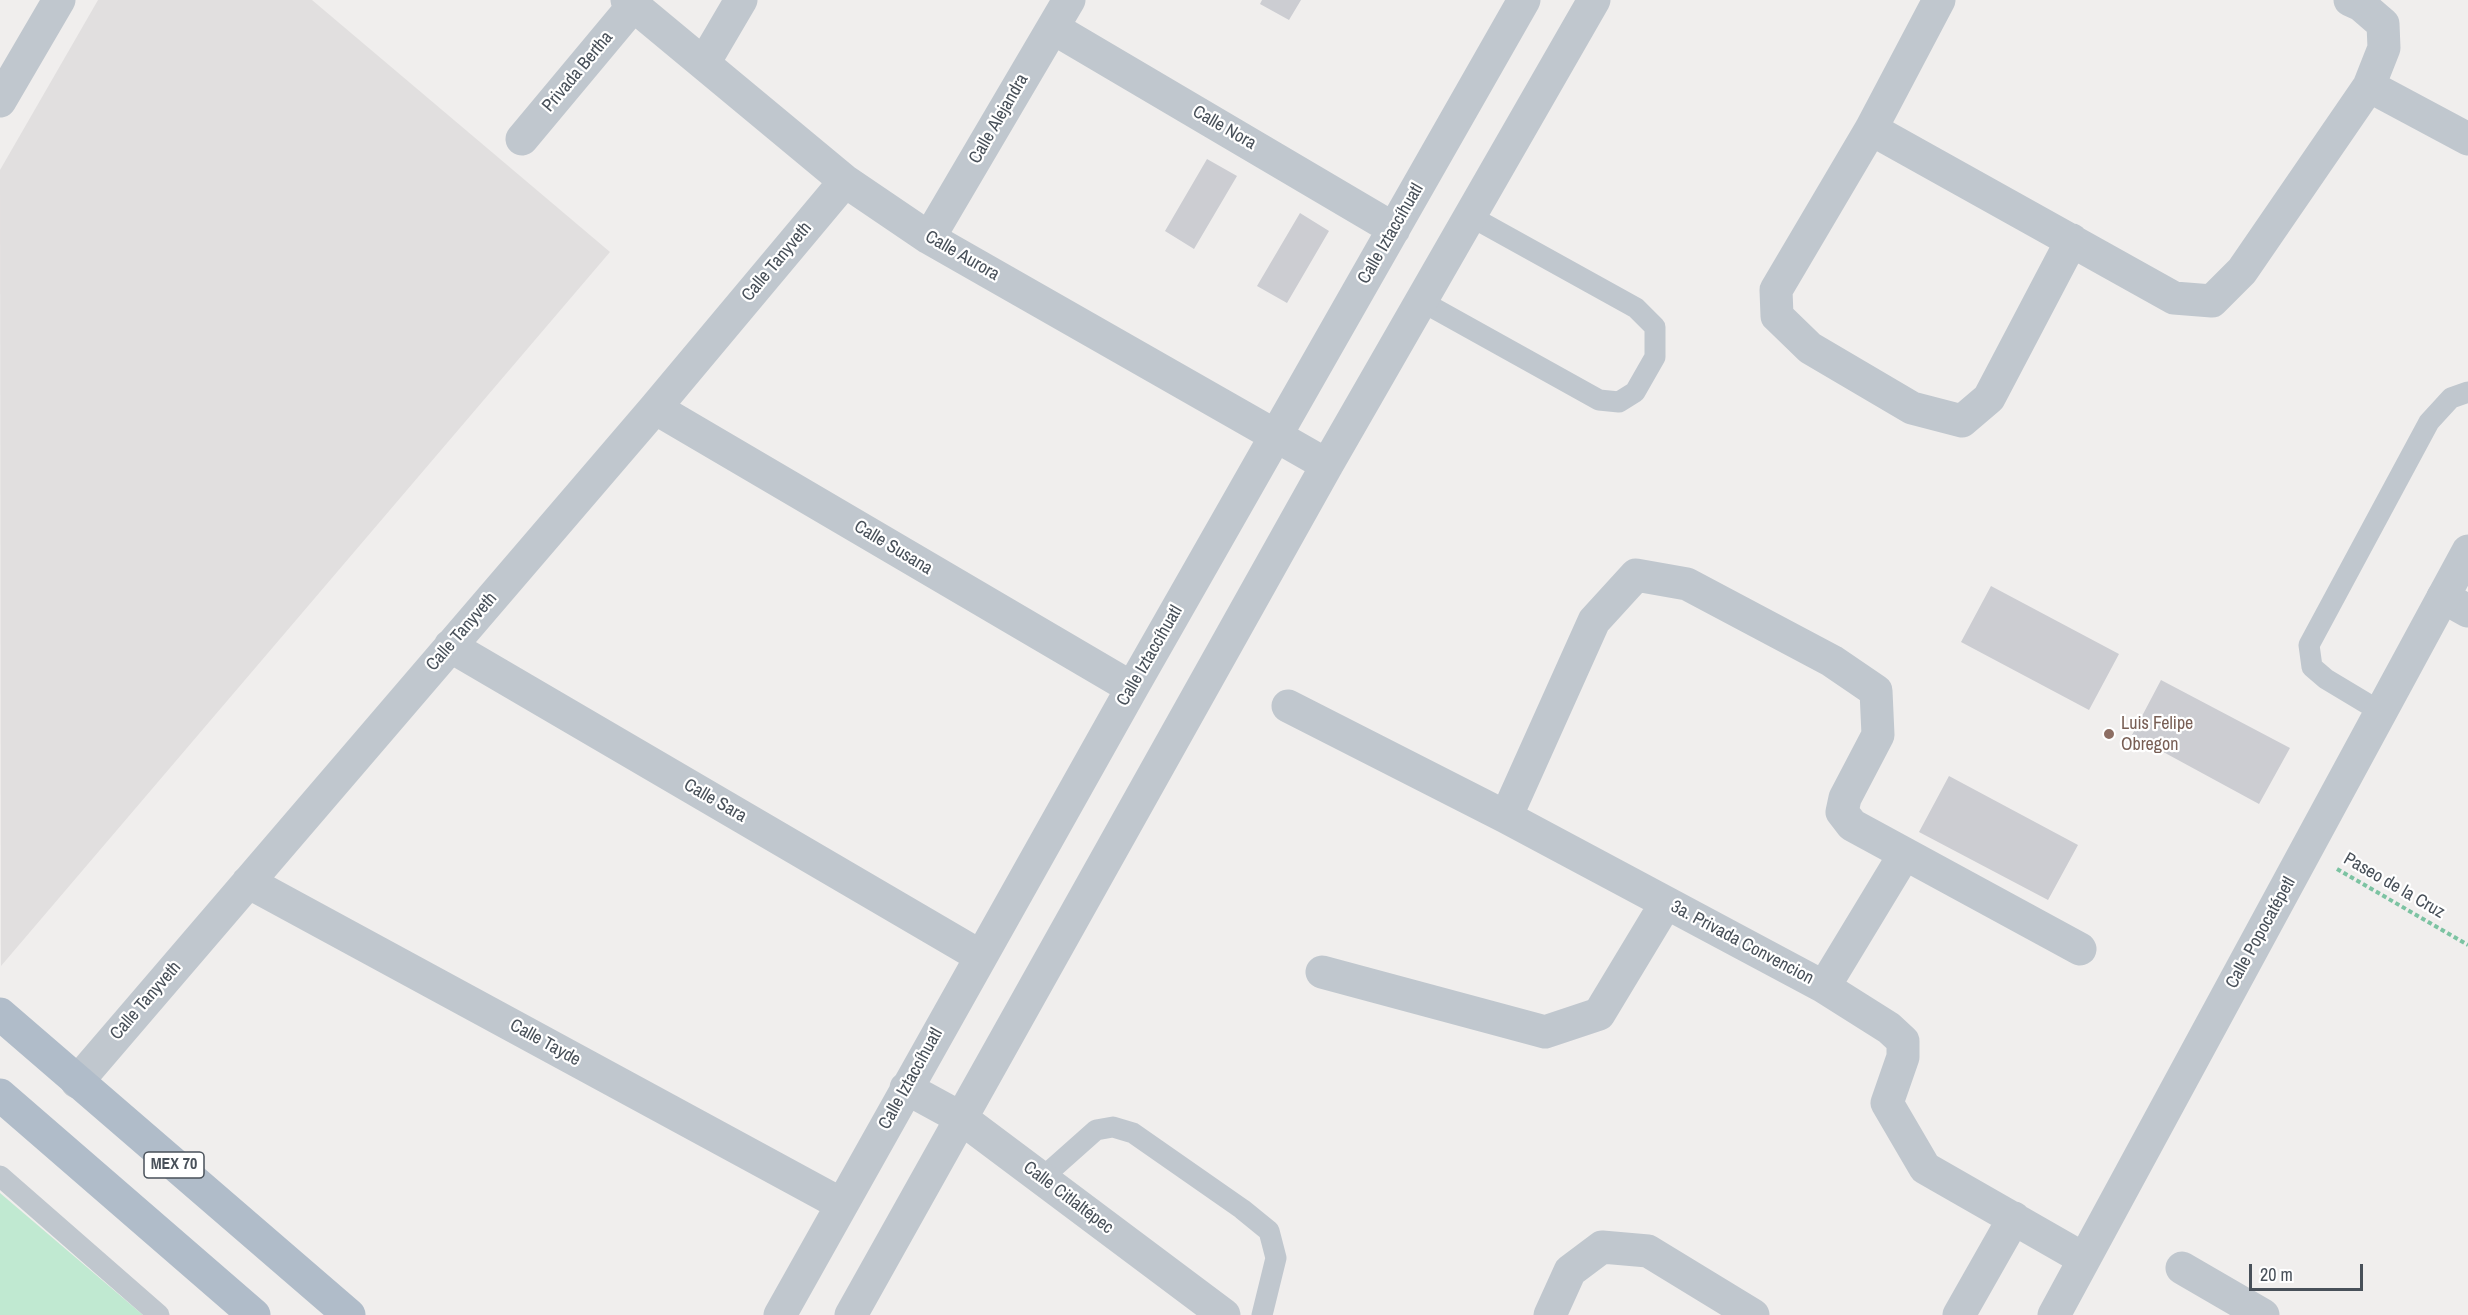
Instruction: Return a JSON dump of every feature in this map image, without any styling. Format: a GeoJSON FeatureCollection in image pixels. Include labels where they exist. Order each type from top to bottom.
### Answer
{"type":"FeatureCollection","features":[{"type":"Feature","properties":{"kind":"main road","name":"MEX 70"},"geometry":{"type":"LineString","coordinates":[[0,1014],[349,1315]]}},
{"type":"Feature","properties":{"kind":"main road"},"geometry":{"type":"LineString","coordinates":[[0,1095],[254,1315]]}},
{"type":"Feature","properties":{"kind":"street"},"geometry":{"type":"LineString","coordinates":[[0,101],[59,0]]}},
{"type":"Feature","properties":{"kind":"street"},"geometry":{"type":"LineString","coordinates":[[704,63],[741,0]]}},
{"type":"Feature","properties":{"kind":"street"},"geometry":{"type":"LineString","coordinates":[[851,1315],[1328,465],[1594,0]]}},
{"type":"Feature","properties":{"kind":"street"},"geometry":{"type":"LineString","coordinates":[[1871,129],[2174,298],[2212,300],[2242,271],[2369,86],[2384,48],[2383,24],[2361,5],[2350,0]]}},
{"type":"Feature","properties":{"kind":"street","name":"Calle Aurora"},"geometry":{"type":"LineString","coordinates":[[630,3],[845,181],[929,238],[1328,465]]}},
{"type":"Feature","properties":{"kind":"street","name":"Privada Bertha"},"geometry":{"type":"LineString","coordinates":[[522,138],[630,3]]}},
{"type":"Feature","properties":{"kind":"street"},"geometry":{"type":"LineString","coordinates":[[1928,3],[1871,129],[1776,290],[1777,316],[1810,348],[1912,408],[1962,421],[1989,398],[2072,240]]}},
{"type":"Feature","properties":{"kind":"street","name":"Calle Iztaccíhuatl"},"geometry":{"type":"LineString","coordinates":[[780,1315],[980,956],[1394,229],[1512,4]]}},
{"type":"Feature","properties":{"kind":"street","name":"Calle Nora"},"geometry":{"type":"LineString","coordinates":[[1061,14],[1394,229]]}},
{"type":"Feature","properties":{"kind":"street","name":"Calle Alejandra"},"geometry":{"type":"LineString","coordinates":[[929,238],[1061,14]]}},
{"type":"Feature","properties":{"kind":"street"},"geometry":{"type":"LineString","coordinates":[[2369,86],[2468,139]]}},
{"type":"Feature","properties":{"kind":"street","name":"Calle Tanyveth"},"geometry":{"type":"LineString","coordinates":[[77,1082],[655,408],[845,181]]}},
{"type":"Feature","properties":{"kind":"street","name":"Calle Susana"},"geometry":{"type":"LineString","coordinates":[[655,408],[1132,688]]}},
{"type":"Feature","properties":{"kind":"street","name":"Calle Popocatépetl"},"geometry":{"type":"LineString","coordinates":[[2054,1315],[2381,712],[2456,604],[2468,551]]}},
{"type":"Feature","properties":{"kind":"street"},"geometry":{"type":"LineString","coordinates":[[1506,817],[1594,621],[1636,575],[1687,584],[1832,661],[1876,691],[1878,735],[1845,798],[1842,812],[1852,825],[2080,949]]}},
{"type":"Feature","properties":{"kind":"street","name":"Calle Sara"},"geometry":{"type":"LineString","coordinates":[[450,646],[980,956]]}},
{"type":"Feature","properties":{"kind":"street","name":"3a. Privada Convencion"},"geometry":{"type":"LineString","coordinates":[[1288,706],[1506,817],[1824,987],[1889,1028],[1902,1041],[1903,1057],[1887,1103],[1924,1168],[2084,1259]]}},
{"type":"Feature","properties":{"kind":"street"},"geometry":{"type":"LineString","coordinates":[[1824,987],[1904,855]]}},
{"type":"Feature","properties":{"kind":"street","name":"Calle Tayde"},"geometry":{"type":"LineString","coordinates":[[248,882],[841,1204]]}},
{"type":"Feature","properties":{"kind":"street"},"geometry":{"type":"LineString","coordinates":[[1322,972],[1545,1032],[1599,1014],[1666,903]]}},
{"type":"Feature","properties":{"kind":"street","name":"Calle Citlaltépec"},"geometry":{"type":"LineString","coordinates":[[906,1089],[961,1118],[1224,1315]]}},
{"type":"Feature","properties":{"kind":"street"},"geometry":{"type":"LineString","coordinates":[[1959,1315],[2014,1218]]}},
{"type":"Feature","properties":{"kind":"street"},"geometry":{"type":"LineString","coordinates":[[1550,1315],[1570,1271],[1602,1247],[1648,1251],[1753,1315]]}},
{"type":"Feature","properties":{"kind":"street"},"geometry":{"type":"LineString","coordinates":[[2182,1268],[2263,1315]]}},
{"type":"Feature","properties":{"kind":"lane"},"geometry":{"type":"LineString","coordinates":[[1421,301],[1599,400],[1619,402],[1635,392],[1655,357],[1655,327],[1636,308],[1470,216]]}},
{"type":"Feature","properties":{"kind":"lane"},"geometry":{"type":"LineString","coordinates":[[2381,712],[2326,679],[2312,667],[2309,645],[2429,422],[2451,398],[2468,392]]}},
{"type":"Feature","properties":{"kind":"lane"},"geometry":{"type":"LineString","coordinates":[[1042,1178],[1096,1130],[1113,1126],[1133,1133],[1242,1209],[1269,1231],[1276,1258],[1262,1315]]}},
{"type":"Feature","properties":{"kind":"lane"},"geometry":{"type":"LineString","coordinates":[[0,1176],[159,1315]]}},
{"type":"Feature","properties":{"kind":"path","name":"Paseo de la Cruz"},"geometry":{"type":"LineString","coordinates":[[2306,850],[2468,945]]}},
{"type":"Feature","properties":{"kind":"shaded area"},"geometry":{"type":"Polygon","coordinates":[[[98,0],[312,0],[610,252],[1,966],[0,170],[98,0]]]}},
{"type":"Feature","properties":{"kind":"green space"},"geometry":{"type":"Polygon","coordinates":[[[0,1193],[143,1315],[0,1315],[0,1193]]]}},
{"type":"Feature","properties":{"kind":"building"},"geometry":{"type":"Polygon","coordinates":[[[1262,0],[1301,0],[1289,20],[1260,4],[1262,0]]]}},
{"type":"Feature","properties":{"kind":"building"},"geometry":{"type":"Polygon","coordinates":[[[1207,159],[1237,176],[1194,249],[1165,231],[1207,159]]]}},
{"type":"Feature","properties":{"kind":"building"},"geometry":{"type":"Polygon","coordinates":[[[1300,213],[1329,231],[1287,303],[1257,286],[1300,213]]]}},
{"type":"Feature","properties":{"kind":"building"},"geometry":{"type":"Polygon","coordinates":[[[1991,586],[2119,654],[2089,710],[1961,642],[1991,586]]]}},
{"type":"Feature","properties":{"kind":"building"},"geometry":{"type":"Polygon","coordinates":[[[2161,680],[2290,748],[2259,804],[2132,735],[2161,680]]]}},
{"type":"Feature","properties":{"kind":"building"},"geometry":{"type":"Polygon","coordinates":[[[1949,776],[2078,845],[2048,900],[1919,832],[1949,776]]]}},
{"type":"Feature","properties":{"kind":"place","name":"Luis Felipe Obregon"},"geometry":{"type":"Point","coordinates":[2109,734]}}]}
